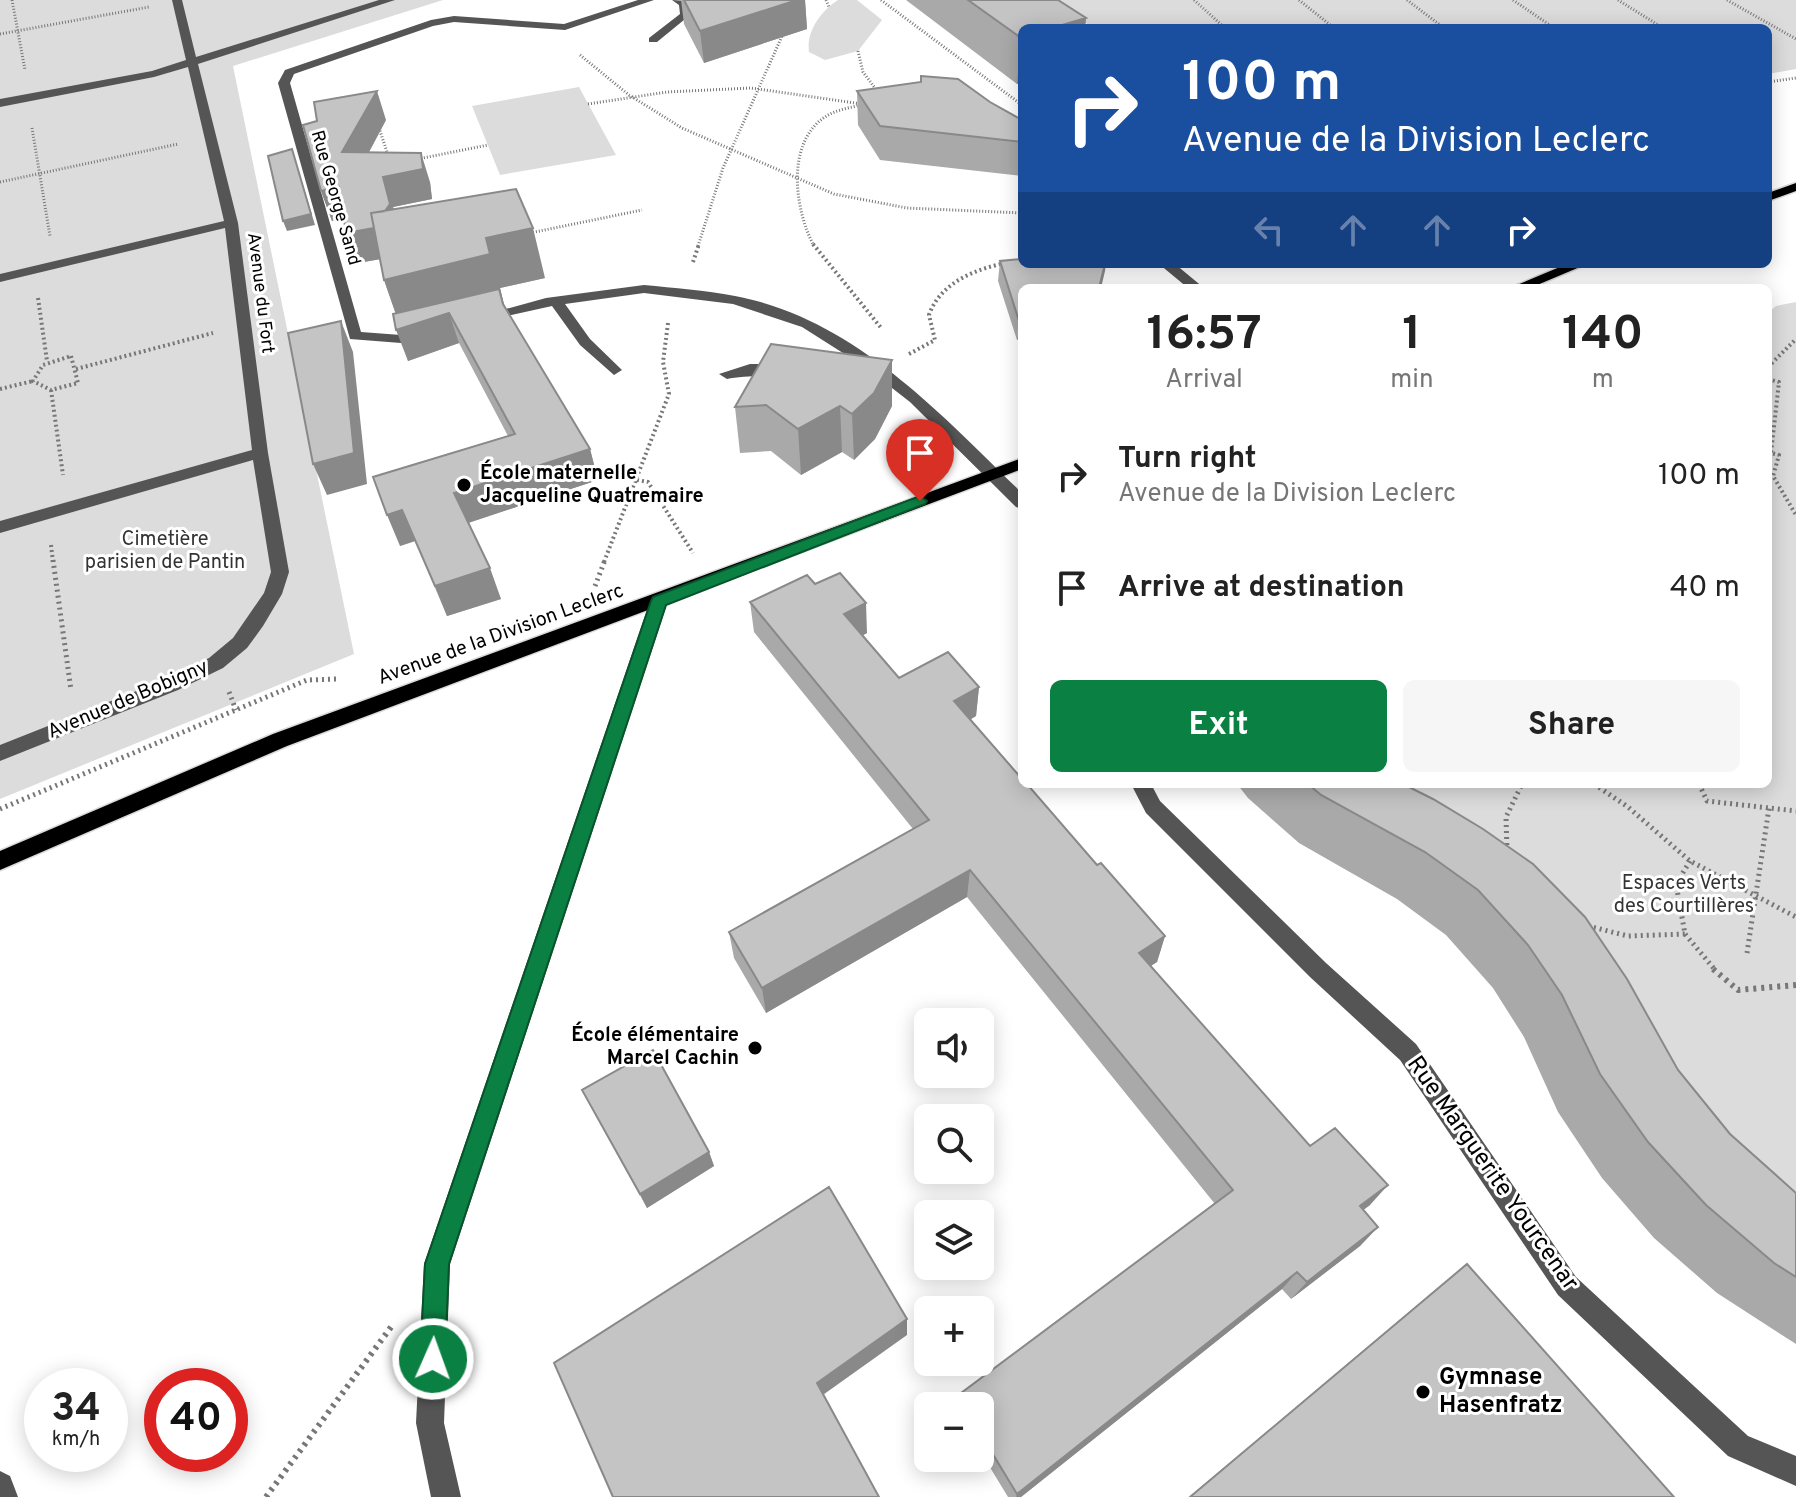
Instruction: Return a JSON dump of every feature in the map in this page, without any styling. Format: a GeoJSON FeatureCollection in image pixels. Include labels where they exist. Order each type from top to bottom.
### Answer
{"type":"FeatureCollection","features":[{"type":"Feature","properties":{"kind":"main road"},"geometry":{"type":"LineString","coordinates":[[1772,196],[1796,187]]}},
{"type":"Feature","properties":{"kind":"main road"},"geometry":{"type":"LineString","coordinates":[[1527,284],[1567,268]]}},
{"type":"Feature","properties":{"kind":"main road","name":"Avenue de la Division Leclerc"},"geometry":{"type":"LineString","coordinates":[[0,861],[280,740],[659,601],[1018,464]]}},
{"type":"Feature","properties":{"kind":"street","name":"Avenue du Fort"},"geometry":{"type":"LineString","coordinates":[[177,0],[231,223],[260,453],[280,572],[273,594]]}},
{"type":"Feature","properties":{"kind":"street"},"geometry":{"type":"LineString","coordinates":[[0,103],[154,74],[390,0]]}},
{"type":"Feature","properties":{"kind":"street"},"geometry":{"type":"LineString","coordinates":[[565,27],[649,0]]}},
{"type":"Feature","properties":{"kind":"street"},"geometry":{"type":"LineString","coordinates":[[653,40],[685,15],[684,3],[677,0]]}},
{"type":"Feature","properties":{"kind":"street","name":"Rue George Sand"},"geometry":{"type":"LineString","coordinates":[[556,301],[401,339],[355,336],[284,83],[289,72],[431,23],[454,19],[565,27]]}},
{"type":"Feature","properties":{"kind":"street"},"geometry":{"type":"LineString","coordinates":[[0,278],[231,223]]}},
{"type":"Feature","properties":{"kind":"street"},"geometry":{"type":"LineString","coordinates":[[1171,268],[1192,284]]}},
{"type":"Feature","properties":{"kind":"street"},"geometry":{"type":"LineString","coordinates":[[614,370],[585,342],[556,301],[644,289],[735,300],[807,324],[881,372],[1018,499]]}},
{"type":"Feature","properties":{"kind":"street"},"geometry":{"type":"LineString","coordinates":[[727,374],[750,369],[801,371]]}},
{"type":"Feature","properties":{"kind":"street"},"geometry":{"type":"LineString","coordinates":[[874,387],[895,383]]}},
{"type":"Feature","properties":{"kind":"street"},"geometry":{"type":"LineString","coordinates":[[0,527],[260,453]]}},
{"type":"Feature","properties":{"kind":"street","name":"Avenue de Bobigny"},"geometry":{"type":"LineString","coordinates":[[0,753],[216,663],[240,643],[273,594]]}},
{"type":"Feature","properties":{"kind":"street"},"geometry":{"type":"LineString","coordinates":[[446,1497],[430,1423],[437,1264],[659,601]]}},
{"type":"Feature","properties":{"kind":"street","name":"Rue Marguerite Yourcenar"},"geometry":{"type":"LineString","coordinates":[[1143,788],[1153,807],[1318,970],[1408,1052],[1567,1286],[1738,1446],[1796,1471]]}},
{"type":"Feature","properties":{"kind":"street"},"geometry":{"type":"LineString","coordinates":[[0,1486],[3,1497]]}},
{"type":"Feature","properties":{"kind":"path"},"geometry":{"type":"LineString","coordinates":[[12,0],[29,98],[37,174],[52,249],[34,270],[47,361]]}},
{"type":"Feature","properties":{"kind":"path"},"geometry":{"type":"LineString","coordinates":[[826,0],[829,7]]}},
{"type":"Feature","properties":{"kind":"path"},"geometry":{"type":"LineString","coordinates":[[881,0],[1018,102]]}},
{"type":"Feature","properties":{"kind":"path"},"geometry":{"type":"LineString","coordinates":[[1194,0],[1221,24]]}},
{"type":"Feature","properties":{"kind":"path"},"geometry":{"type":"LineString","coordinates":[[1299,0],[1329,24]]}},
{"type":"Feature","properties":{"kind":"path"},"geometry":{"type":"LineString","coordinates":[[1407,0],[1439,24]]}},
{"type":"Feature","properties":{"kind":"path"},"geometry":{"type":"LineString","coordinates":[[1513,0],[1548,24]]}},
{"type":"Feature","properties":{"kind":"path"},"geometry":{"type":"LineString","coordinates":[[1618,0],[1657,24]]}},
{"type":"Feature","properties":{"kind":"path"},"geometry":{"type":"LineString","coordinates":[[1727,0],[1769,24]]}},
{"type":"Feature","properties":{"kind":"path"},"geometry":{"type":"LineString","coordinates":[[0,34],[156,4]]}},
{"type":"Feature","properties":{"kind":"path"},"geometry":{"type":"LineString","coordinates":[[1772,25],[1796,39]]}},
{"type":"Feature","properties":{"kind":"path"},"geometry":{"type":"LineString","coordinates":[[565,27],[567,42],[633,97],[729,152],[773,170],[799,176],[838,196],[922,211],[1018,213]]}},
{"type":"Feature","properties":{"kind":"path"},"geometry":{"type":"LineString","coordinates":[[578,629],[669,394],[663,362],[667,324],[683,294],[729,152],[784,33]]}},
{"type":"Feature","properties":{"kind":"path"},"geometry":{"type":"LineString","coordinates":[[858,51],[863,72],[881,95]]}},
{"type":"Feature","properties":{"kind":"path"},"geometry":{"type":"LineString","coordinates":[[1772,81],[1796,78]]}},
{"type":"Feature","properties":{"kind":"path"},"geometry":{"type":"LineString","coordinates":[[588,104],[706,89],[756,88],[863,105]]}},
{"type":"Feature","properties":{"kind":"path"},"geometry":{"type":"LineString","coordinates":[[875,103],[824,117],[810,133],[802,151],[797,185],[809,239],[897,347],[881,372]]}},
{"type":"Feature","properties":{"kind":"path"},"geometry":{"type":"LineString","coordinates":[[369,119],[377,121],[391,164]]}},
{"type":"Feature","properties":{"kind":"path"},"geometry":{"type":"LineString","coordinates":[[0,182],[210,137]]}},
{"type":"Feature","properties":{"kind":"path"},"geometry":{"type":"LineString","coordinates":[[405,161],[488,145]]}},
{"type":"Feature","properties":{"kind":"path"},"geometry":{"type":"LineString","coordinates":[[524,234],[642,210]]}},
{"type":"Feature","properties":{"kind":"path"},"geometry":{"type":"LineString","coordinates":[[881,372],[935,340],[928,318],[937,296],[994,264],[1008,262]]}},
{"type":"Feature","properties":{"kind":"path"},"geometry":{"type":"LineString","coordinates":[[76,369],[244,325]]}},
{"type":"Feature","properties":{"kind":"path"},"geometry":{"type":"LineString","coordinates":[[1772,363],[1796,339]]}},
{"type":"Feature","properties":{"kind":"path"},"geometry":{"type":"LineString","coordinates":[[0,389],[33,381],[51,390],[78,383],[71,356],[47,361],[37,368],[33,381]]}},
{"type":"Feature","properties":{"kind":"path"},"geometry":{"type":"LineString","coordinates":[[1772,380],[1779,382],[1772,422]]}},
{"type":"Feature","properties":{"kind":"path"},"geometry":{"type":"LineString","coordinates":[[51,390],[64,477],[46,513],[75,722]]}},
{"type":"Feature","properties":{"kind":"path"},"geometry":{"type":"LineString","coordinates":[[1772,453],[1779,455],[1773,476],[1796,515]]}},
{"type":"Feature","properties":{"kind":"path"},"geometry":{"type":"LineString","coordinates":[[637,480],[648,482],[697,560],[674,568],[688,590]]}},
{"type":"Feature","properties":{"kind":"path"},"geometry":{"type":"LineString","coordinates":[[0,809],[307,680],[336,679]]}},
{"type":"Feature","properties":{"kind":"path"},"geometry":{"type":"LineString","coordinates":[[1509,862],[1506,817],[1520,788]]}},
{"type":"Feature","properties":{"kind":"path"},"geometry":{"type":"LineString","coordinates":[[1600,788],[1628,807],[1690,861],[1796,917]]}},
{"type":"Feature","properties":{"kind":"path"},"geometry":{"type":"LineString","coordinates":[[1701,788],[1707,801],[1796,811]]}},
{"type":"Feature","properties":{"kind":"path"},"geometry":{"type":"LineString","coordinates":[[1747,953],[1769,808]]}},
{"type":"Feature","properties":{"kind":"path"},"geometry":{"type":"LineString","coordinates":[[1690,861],[1676,884],[1685,934],[1711,967],[1738,990],[1796,985]]}},
{"type":"Feature","properties":{"kind":"path"},"geometry":{"type":"LineString","coordinates":[[1580,922],[1628,936],[1685,934]]}},
{"type":"Feature","properties":{"kind":"path"},"geometry":{"type":"LineString","coordinates":[[266,1497],[437,1264]]}},
{"type":"Feature","properties":{"kind":"green space","name":"Cimetière parisien de Pantin"},"geometry":{"type":"Polygon","coordinates":[[[0,0],[443,0],[233,66],[354,654],[0,799],[0,0]]]}},
{"type":"Feature","properties":{"kind":"green space"},"geometry":{"type":"Polygon","coordinates":[[[838,0],[857,0],[882,20],[858,51],[825,60],[809,52],[810,37],[821,16],[838,0]]]}},
{"type":"Feature","properties":{"kind":"green space"},"geometry":{"type":"Polygon","coordinates":[[[1049,0],[1796,0],[1796,69],[1772,73],[1772,24],[1088,24],[1049,0]]]}},
{"type":"Feature","properties":{"kind":"green space"},"geometry":{"type":"Polygon","coordinates":[[[579,87],[616,155],[500,175],[472,106],[579,87]]]}},
{"type":"Feature","properties":{"kind":"green space","name":"Espaces Verts des Courtillères"},"geometry":{"type":"Polygon","coordinates":[[[1796,302],[1796,1200],[1724,1157],[1598,967],[1375,788],[1772,788],[1772,310],[1796,302]]]}},
{"type":"Feature","properties":{"kind":"building"},"geometry":{"type":"Polygon","coordinates":[[[684,0],[797,0],[700,31],[684,0]]]}},
{"type":"Feature","properties":{"kind":"building"},"geometry":{"type":"Polygon","coordinates":[[[968,0],[1058,0],[1086,18],[1066,24],[1018,24],[1018,36],[968,0]]]}},
{"type":"Feature","properties":{"kind":"building"},"geometry":{"type":"Polygon","coordinates":[[[921,76],[958,79],[1018,118],[1018,142],[880,126],[857,91],[921,82],[921,76]]]}},
{"type":"Feature","properties":{"kind":"building"},"geometry":{"type":"Polygon","coordinates":[[[377,91],[342,152],[421,153],[423,169],[383,177],[390,204],[385,211],[371,213],[374,228],[346,233],[339,187],[321,191],[303,125],[317,121],[314,102],[377,91]]]}},
{"type":"Feature","properties":{"kind":"building"},"geometry":{"type":"Polygon","coordinates":[[[292,149],[311,214],[283,221],[268,156],[292,149]]]}},
{"type":"Feature","properties":{"kind":"building"},"geometry":{"type":"Polygon","coordinates":[[[516,189],[533,228],[486,238],[490,254],[384,280],[371,213],[516,189]]]}},
{"type":"Feature","properties":{"kind":"building"},"geometry":{"type":"Polygon","coordinates":[[[1018,259],[1018,268],[1104,268],[1100,284],[1018,284],[1018,318],[1000,261],[1018,259]]]}},
{"type":"Feature","properties":{"kind":"building"},"geometry":{"type":"Polygon","coordinates":[[[499,289],[503,304],[590,449],[454,493],[490,568],[435,586],[402,510],[387,515],[373,477],[515,434],[449,313],[396,330],[393,314],[499,289]]]}},
{"type":"Feature","properties":{"kind":"building"},"geometry":{"type":"Polygon","coordinates":[[[341,321],[354,453],[313,464],[288,333],[341,321]]]}},
{"type":"Feature","properties":{"kind":"building"},"geometry":{"type":"Polygon","coordinates":[[[771,344],[892,360],[874,393],[852,414],[840,406],[798,429],[766,405],[735,407],[771,344]]]}},
{"type":"Feature","properties":{"kind":"building"},"geometry":{"type":"Polygon","coordinates":[[[840,573],[866,603],[844,614],[899,678],[948,652],[979,687],[954,701],[1018,774],[1018,788],[1030,788],[1097,865],[1101,863],[1165,936],[1139,953],[1310,1146],[1335,1128],[1388,1185],[1360,1206],[1378,1227],[1307,1282],[1297,1272],[1017,1494],[994,1456],[994,1392],[962,1392],[984,1376],[994,1376],[994,1368],[1233,1190],[970,870],[762,988],[729,932],[929,820],[750,602],[807,575],[815,584],[840,573]]]}},
{"type":"Feature","properties":{"kind":"building"},"geometry":{"type":"Polygon","coordinates":[[[1313,788],[1411,788],[1483,829],[1533,864],[1585,917],[1627,979],[1678,1070],[1730,1134],[1796,1193],[1796,1277],[1774,1263],[1706,1205],[1648,1142],[1600,1074],[1562,995],[1528,945],[1478,890],[1425,852],[1313,788]]]}},
{"type":"Feature","properties":{"kind":"building"},"geometry":{"type":"Polygon","coordinates":[[[653,1050],[709,1152],[640,1194],[582,1090],[653,1050]]]}},
{"type":"Feature","properties":{"kind":"building"},"geometry":{"type":"Polygon","coordinates":[[[829,1187],[907,1319],[817,1383],[879,1497],[613,1497],[554,1363],[829,1187]]]}},
{"type":"Feature","properties":{"kind":"building","name":"Gymnase Hasenfratz"},"geometry":{"type":"Polygon","coordinates":[[[1467,1264],[1674,1497],[1190,1497],[1467,1264]]]}},
{"type":"Feature","properties":{"kind":"place","name":"École maternelle Jacqueline Quatremaire"},"geometry":{"type":"Point","coordinates":[464,485]}},
{"type":"Feature","properties":{"kind":"place","name":"École élémentaire Marcel Cachin"},"geometry":{"type":"Point","coordinates":[755,1048]}},
{"type":"Feature","properties":{"kind":"place","name":"Gymnase Hasenfratz"},"geometry":{"type":"Point","coordinates":[1423,1392]}},
{"type":"Feature","properties":{"kind":"route"},"geometry":{"type":"LineString","coordinates":[[433,1359],[437,1264],[659,601],[920,501]]}}]}
